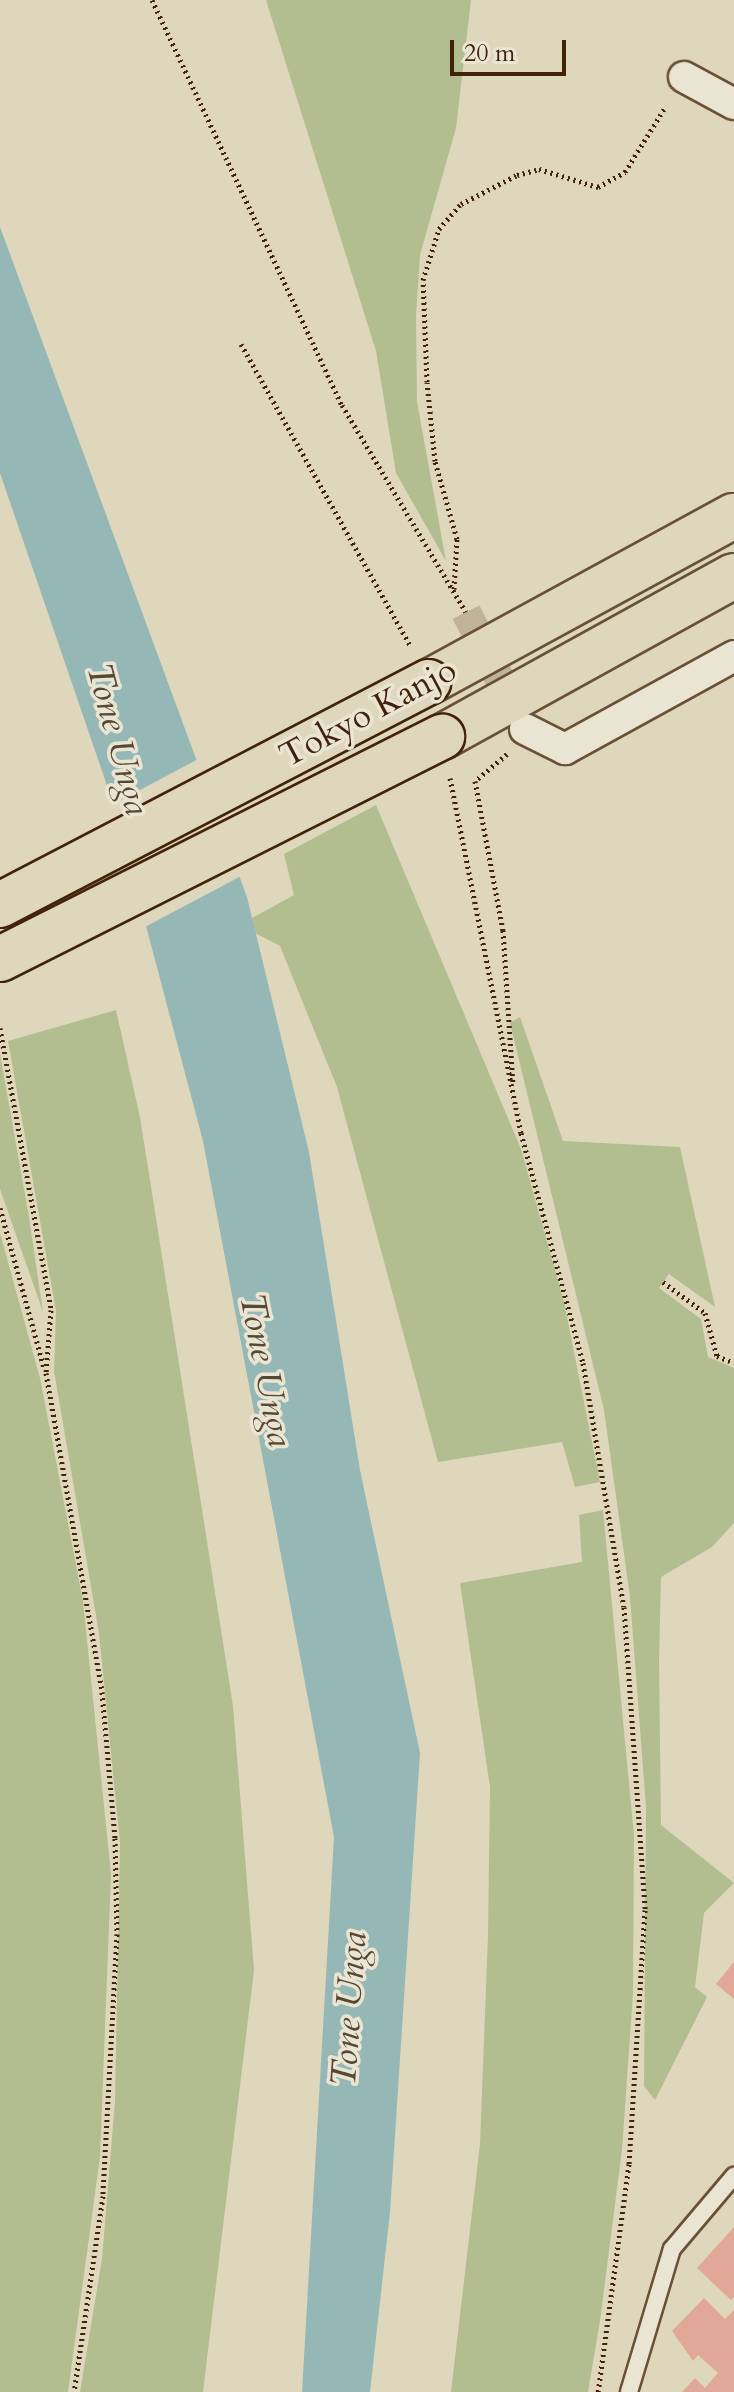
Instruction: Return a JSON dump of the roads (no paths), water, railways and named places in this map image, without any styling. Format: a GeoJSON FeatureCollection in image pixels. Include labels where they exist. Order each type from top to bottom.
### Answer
{"type":"FeatureCollection","features":[{"type":"Feature","properties":{"kind":"highway","name":"Tokyo Kanjo"},"geometry":{"type":"LineString","coordinates":[[0,905],[429,682],[734,516]]}},
{"type":"Feature","properties":{"kind":"highway","name":"Tokyo Kanjo"},"geometry":{"type":"LineString","coordinates":[[0,959],[442,737],[734,576]]}},
{"type":"Feature","properties":{"kind":"street"},"geometry":{"type":"LineString","coordinates":[[684,77],[734,104]]}},
{"type":"Feature","properties":{"kind":"street"},"geometry":{"type":"LineString","coordinates":[[529,733],[565,749],[734,656]]}},
{"type":"Feature","properties":{"kind":"lane"},"geometry":{"type":"LineString","coordinates":[[629,2392],[672,2249],[734,2176]]}},
{"type":"Feature","properties":{"kind":"water","name":"Tone Unga"},"geometry":{"type":"Polygon","coordinates":[[[0,227],[247,897],[309,1152],[360,1470],[420,1753],[390,2212],[370,2392],[302,2392],[334,1837],[203,1141],[115,809],[0,473],[0,227]]]}},
{"type":"Feature","properties":{"kind":"tunnel"},"geometry":{"type":"LineString","coordinates":[[466,612],[519,717]]}}]}
